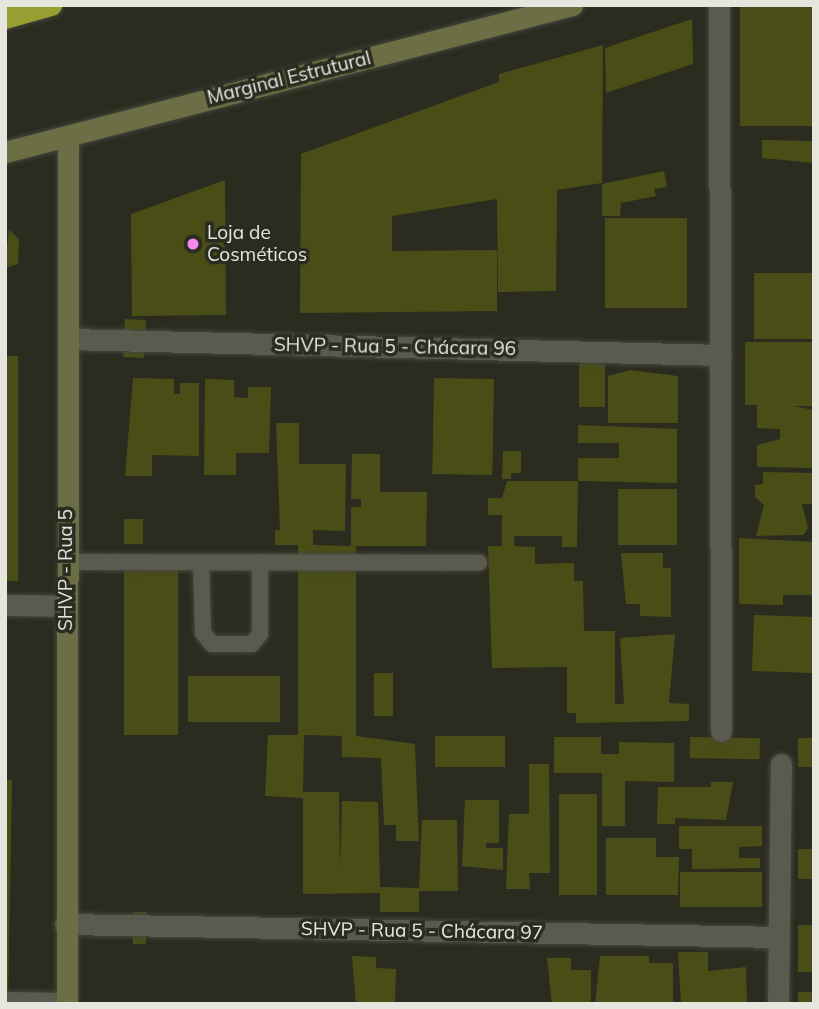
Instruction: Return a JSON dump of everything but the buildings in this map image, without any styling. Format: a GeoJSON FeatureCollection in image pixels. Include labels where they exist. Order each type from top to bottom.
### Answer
{"type":"FeatureCollection","features":[{"type":"Feature","properties":{"kind":"highway"},"geometry":{"type":"LineString","coordinates":[[5,18],[51,5]]}},
{"type":"Feature","properties":{"kind":"street","name":"Marginal Estrutural"},"geometry":{"type":"LineString","coordinates":[[5,152],[572,5]]}},
{"type":"Feature","properties":{"kind":"street"},"geometry":{"type":"LineString","coordinates":[[719,7],[721,731]]}},
{"type":"Feature","properties":{"kind":"street","name":"SHVP - Rua 5"},"geometry":{"type":"LineString","coordinates":[[67,1003],[68,136]]}},
{"type":"Feature","properties":{"kind":"street","name":"SHVP - Rua 5 - Chácara 96"},"geometry":{"type":"LineString","coordinates":[[68,339],[721,355]]}},
{"type":"Feature","properties":{"kind":"street"},"geometry":{"type":"LineString","coordinates":[[5,605],[66,606]]}},
{"type":"Feature","properties":{"kind":"street"},"geometry":{"type":"LineString","coordinates":[[778,1004],[781,764]]}},
{"type":"Feature","properties":{"kind":"street","name":"SHVP - Rua 5 - Chácara 97"},"geometry":{"type":"LineString","coordinates":[[65,924],[779,937]]}},
{"type":"Feature","properties":{"kind":"street"},"geometry":{"type":"LineString","coordinates":[[5,1002],[67,1003]]}},
{"type":"Feature","properties":{"kind":"lane"},"geometry":{"type":"LineString","coordinates":[[66,562],[479,563]]}},
{"type":"Feature","properties":{"kind":"lane"},"geometry":{"type":"LineString","coordinates":[[201,562],[203,632],[212,643],[252,644],[260,634],[260,562]]}},
{"type":"Feature","properties":{"kind":"place","name":"Loja de Cosméticos"},"geometry":{"type":"Point","coordinates":[193,244]}}]}
